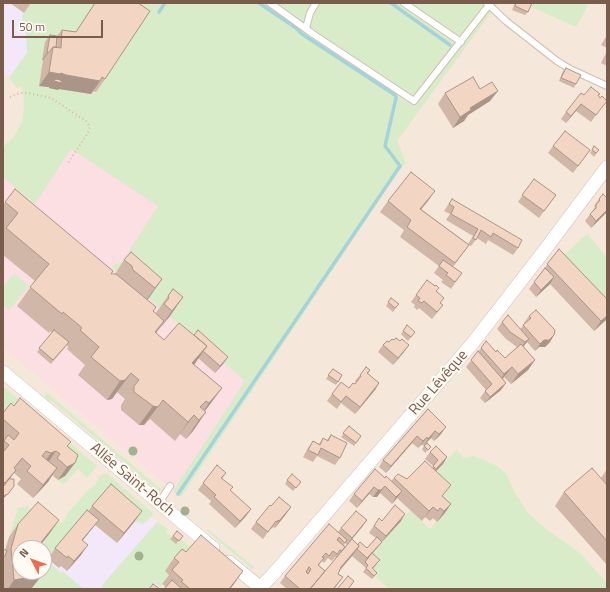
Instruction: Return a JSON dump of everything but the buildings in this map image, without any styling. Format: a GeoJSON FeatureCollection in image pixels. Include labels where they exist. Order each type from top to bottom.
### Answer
{"type":"FeatureCollection","features":[{"type":"Feature","properties":{"kind":"street","name":"Rue Lévêque"},"geometry":{"type":"LineString","coordinates":[[260,588],[472,344],[607,167]]}},
{"type":"Feature","properties":{"kind":"street","name":"Allée Saint-Roch"},"geometry":{"type":"LineString","coordinates":[[3,373],[260,588]]}},
{"type":"Feature","properties":{"kind":"lane"},"geometry":{"type":"LineString","coordinates":[[270,3],[414,102],[489,4],[511,25],[563,66],[607,86]]}},
{"type":"Feature","properties":{"kind":"lane"},"geometry":{"type":"LineString","coordinates":[[306,28],[310,13],[316,3]]}},
{"type":"Feature","properties":{"kind":"lane"},"geometry":{"type":"LineString","coordinates":[[404,3],[461,42]]}},
{"type":"Feature","properties":{"kind":"lane"},"geometry":{"type":"LineString","coordinates":[[159,503],[170,486]]}},
{"type":"Feature","properties":{"kind":"path"},"geometry":{"type":"LineString","coordinates":[[10,97],[20,93],[28,93],[51,98],[86,121],[90,127],[88,133],[68,163]]}},
{"type":"Feature","properties":{"kind":"shaded area"},"geometry":{"type":"Polygon","coordinates":[[[3,3],[607,3],[607,589],[3,589],[3,3]]]}},
{"type":"Feature","properties":{"kind":"shaded area"},"geometry":{"type":"Polygon","coordinates":[[[3,3],[62,3],[9,78],[3,71],[3,3]]]}},
{"type":"Feature","properties":{"kind":"shaded area"},"geometry":{"type":"Polygon","coordinates":[[[71,149],[159,206],[122,262],[112,266],[253,388],[181,497],[3,347],[3,173],[36,202],[71,149]]]}},
{"type":"Feature","properties":{"kind":"shaded area"},"geometry":{"type":"Polygon","coordinates":[[[105,478],[157,522],[168,529],[143,574],[163,589],[68,589],[52,576],[52,541],[105,478]]]}},
{"type":"Feature","properties":{"kind":"green space"},"geometry":{"type":"Polygon","coordinates":[[[31,3],[498,3],[397,141],[406,163],[397,173],[181,497],[173,491],[245,381],[111,266],[122,262],[158,206],[71,149],[35,204],[3,177],[3,147],[15,135],[22,122],[24,101],[22,86],[17,88],[9,78],[27,53],[26,34],[22,16],[31,3]]]}},
{"type":"Feature","properties":{"kind":"green space"},"geometry":{"type":"Polygon","coordinates":[[[522,3],[589,3],[576,27],[522,3]]]}},
{"type":"Feature","properties":{"kind":"green space"},"geometry":{"type":"Polygon","coordinates":[[[587,234],[607,257],[607,303],[555,263],[587,234]]]}},
{"type":"Feature","properties":{"kind":"green space"},"geometry":{"type":"Polygon","coordinates":[[[14,273],[29,286],[9,310],[3,305],[3,287],[14,273]]]}},
{"type":"Feature","properties":{"kind":"green space"},"geometry":{"type":"Polygon","coordinates":[[[3,387],[30,409],[3,418],[3,396],[5,394],[3,392],[3,387]]]}},
{"type":"Feature","properties":{"kind":"green space"},"geometry":{"type":"Polygon","coordinates":[[[46,392],[162,490],[156,492],[152,489],[153,487],[51,400],[48,402],[45,396],[46,392]]]}},
{"type":"Feature","properties":{"kind":"green space"},"geometry":{"type":"Polygon","coordinates":[[[47,423],[97,466],[87,478],[78,469],[63,485],[58,480],[65,476],[47,423]]]}},
{"type":"Feature","properties":{"kind":"green space"},"geometry":{"type":"Polygon","coordinates":[[[456,450],[464,458],[474,456],[495,465],[506,473],[515,493],[528,513],[546,529],[580,553],[607,583],[607,589],[389,589],[370,572],[369,557],[410,510],[430,529],[450,507],[449,500],[428,481],[456,450]]]}},
{"type":"Feature","properties":{"kind":"green space"},"geometry":{"type":"Polygon","coordinates":[[[106,473],[153,513],[153,515],[143,524],[135,521],[81,517],[52,552],[52,540],[43,540],[53,526],[64,521],[67,514],[90,488],[93,487],[101,475],[106,473]]]}},
{"type":"Feature","properties":{"kind":"green space"},"geometry":{"type":"Polygon","coordinates":[[[27,506],[33,511],[9,537],[18,508],[27,506]]]}},
{"type":"Feature","properties":{"kind":"green space"},"geometry":{"type":"Polygon","coordinates":[[[157,522],[168,529],[166,532],[172,537],[181,539],[191,548],[165,571],[170,576],[160,587],[154,582],[149,589],[102,589],[103,584],[157,522]]]}},
{"type":"Feature","properties":{"kind":"green space"},"geometry":{"type":"Polygon","coordinates":[[[208,529],[254,567],[252,569],[207,531],[208,529]]]}},
{"type":"Feature","properties":{"kind":"green space"},"geometry":{"type":"Polygon","coordinates":[[[52,565],[84,589],[33,589],[31,580],[52,580],[52,565]]]}},
{"type":"Feature","properties":{"kind":"waterway"},"geometry":{"type":"LineString","coordinates":[[159,12],[165,3]]}},
{"type":"Feature","properties":{"kind":"waterway"},"geometry":{"type":"LineString","coordinates":[[178,494],[400,166],[385,146],[396,98],[395,95],[302,34],[296,28],[259,3]]}},
{"type":"Feature","properties":{"kind":"waterway"},"geometry":{"type":"LineString","coordinates":[[391,3],[450,45]]}}]}
